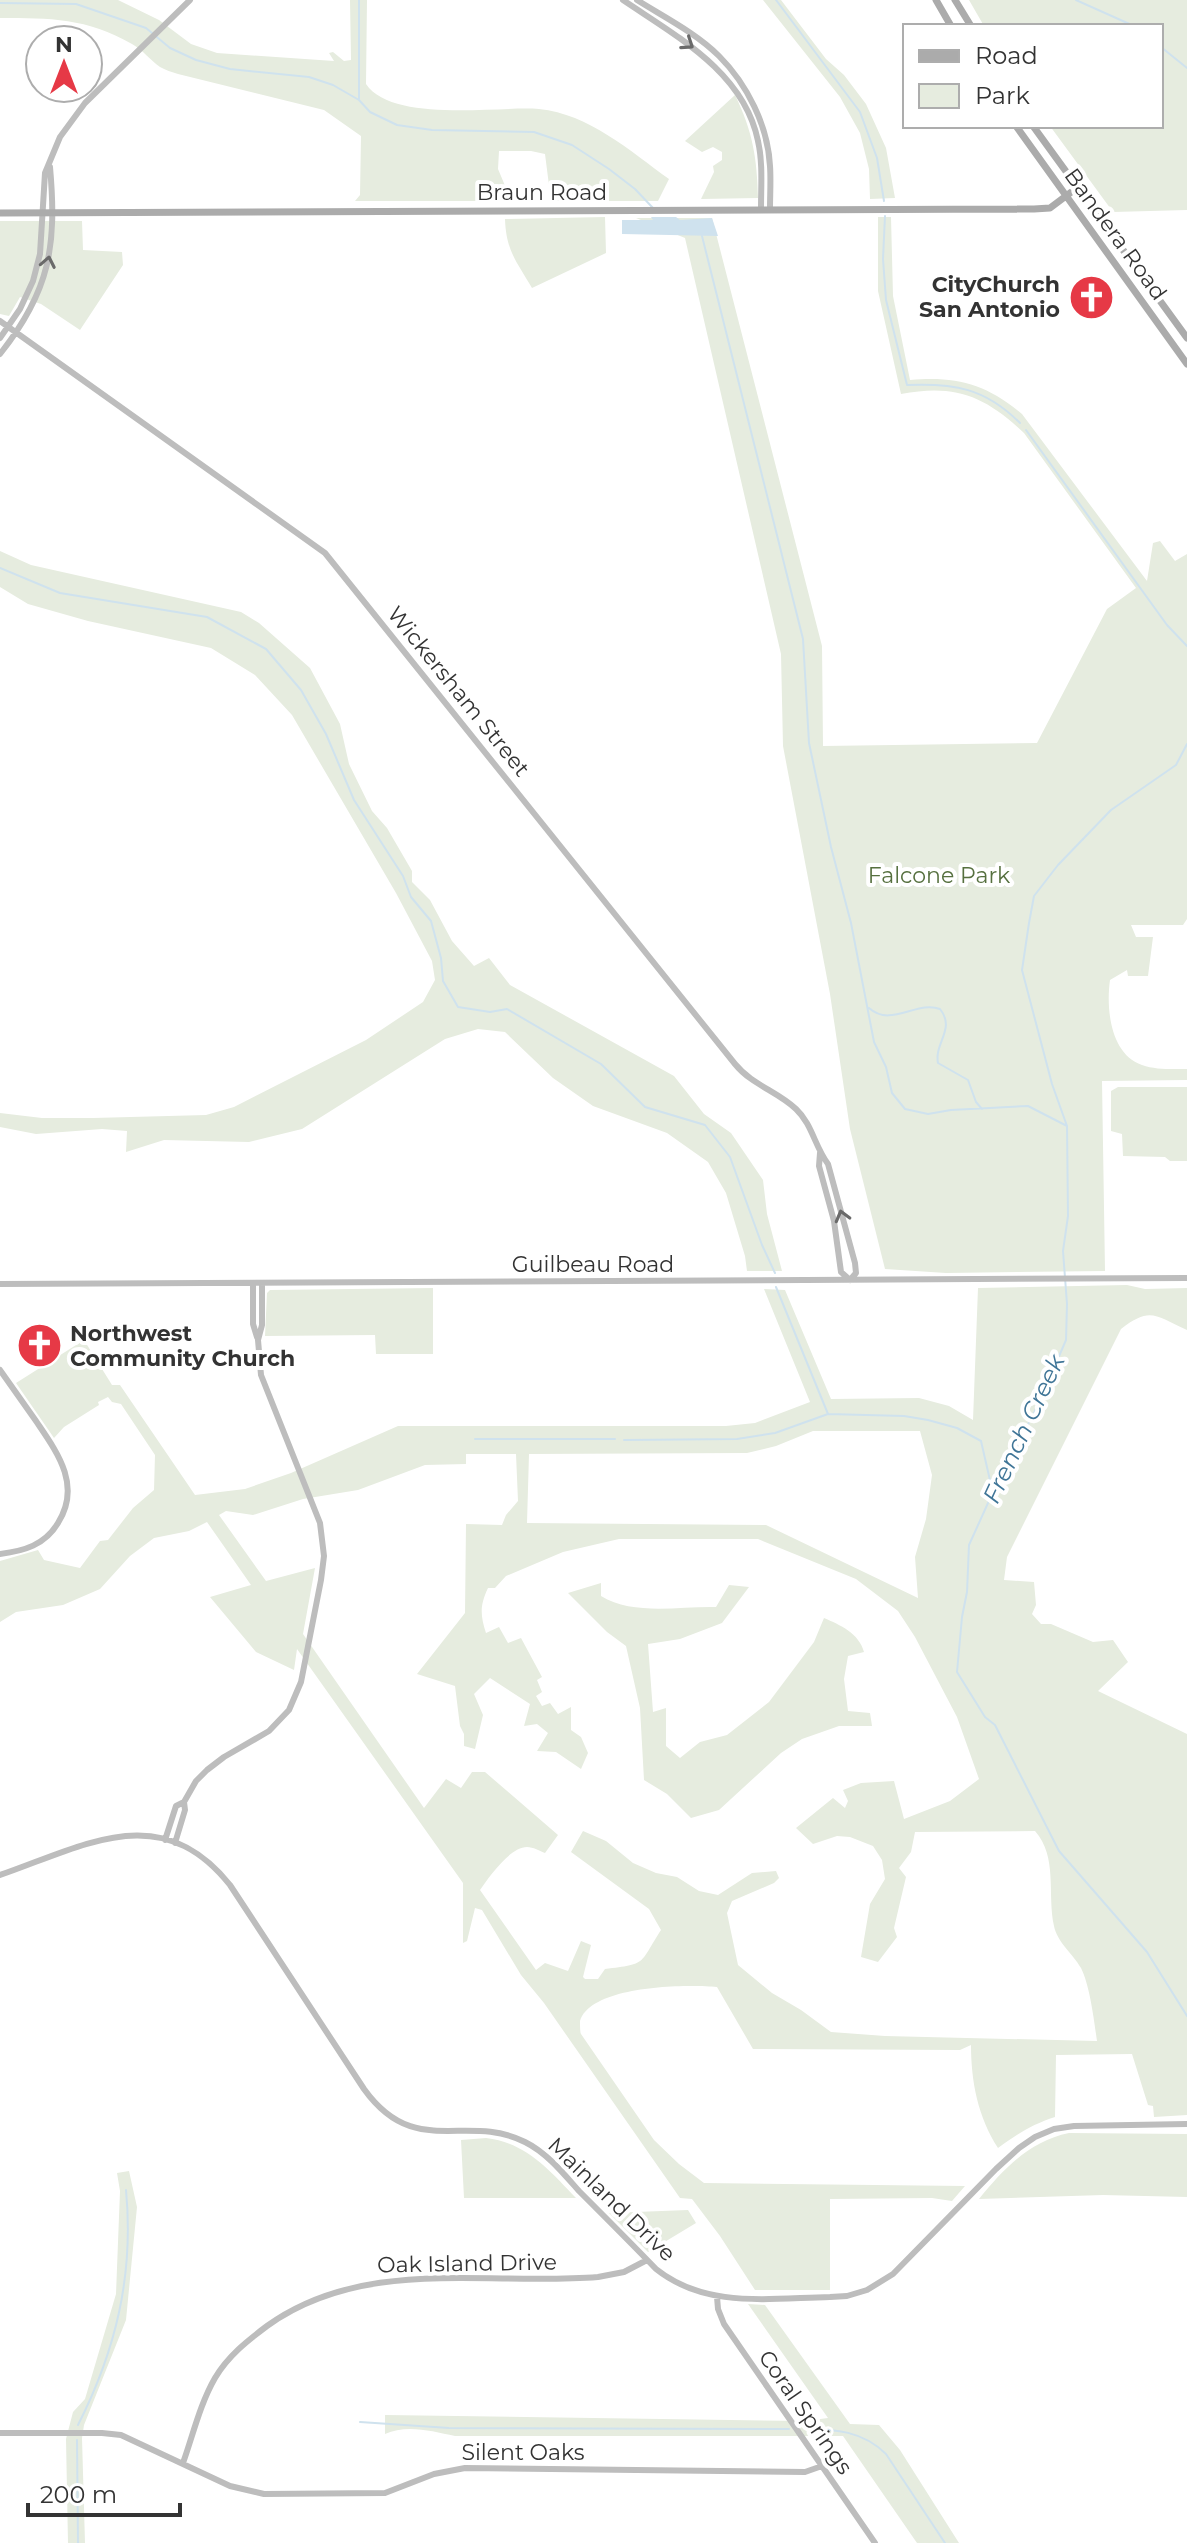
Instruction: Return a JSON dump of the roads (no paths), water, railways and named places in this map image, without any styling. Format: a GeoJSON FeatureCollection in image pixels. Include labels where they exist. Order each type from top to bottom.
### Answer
{"type":"FeatureCollection","features":[{"type":"Feature","properties":{"kind":"main road"},"geometry":{"type":"LineString","coordinates":[[936,0],[950,24]]}},
{"type":"Feature","properties":{"kind":"main road"},"geometry":{"type":"LineString","coordinates":[[955,0],[970,24]]}},
{"type":"Feature","properties":{"kind":"main road","name":"Bandera Road"},"geometry":{"type":"LineString","coordinates":[[1017,128],[1187,364]]}},
{"type":"Feature","properties":{"kind":"main road","name":"Bandera Road"},"geometry":{"type":"LineString","coordinates":[[1034,128],[1187,338]]}},
{"type":"Feature","properties":{"kind":"main road","name":"Braun Road"},"geometry":{"type":"LineString","coordinates":[[0,213],[1034,209],[1050,208],[1078,187]]}},
{"type":"Feature","properties":{"kind":"street"},"geometry":{"type":"LineString","coordinates":[[0,338],[33,281],[40,254],[45,173],[60,137],[76,112],[190,0]]}},
{"type":"Feature","properties":{"kind":"street"},"geometry":{"type":"LineString","coordinates":[[623,0],[705,56],[738,93],[758,137],[765,209]]}},
{"type":"Feature","properties":{"kind":"street"},"geometry":{"type":"LineString","coordinates":[[637,0],[706,45],[740,81],[765,135],[771,167],[765,209]]}},
{"type":"Feature","properties":{"kind":"street"},"geometry":{"type":"LineString","coordinates":[[0,354],[29,314],[45,276],[51,241],[50,165]]}},
{"type":"Feature","properties":{"kind":"street","name":"Wickersham Street"},"geometry":{"type":"LineString","coordinates":[[0,321],[325,553],[742,1073],[780,1096],[800,1113],[828,1164],[855,1263],[856,1273],[850,1280],[841,1272],[834,1221],[819,1166],[820,1153]]}},
{"type":"Feature","properties":{"kind":"street","name":"Guilbeau Road"},"geometry":{"type":"LineString","coordinates":[[0,1284],[1187,1278]]}},
{"type":"Feature","properties":{"kind":"street"},"geometry":{"type":"LineString","coordinates":[[165,1840],[176,1806],[184,1802],[196,1781],[224,1757],[269,1731],[289,1710],[301,1682],[321,1580],[324,1556],[320,1523],[264,1385],[253,1324],[253,1284]]}},
{"type":"Feature","properties":{"kind":"street"},"geometry":{"type":"LineString","coordinates":[[258,1340],[262,1325],[262,1284]]}},
{"type":"Feature","properties":{"kind":"street"},"geometry":{"type":"LineString","coordinates":[[0,1370],[60,1457],[68,1490],[62,1516],[46,1538],[22,1551],[0,1554]]}},
{"type":"Feature","properties":{"kind":"street"},"geometry":{"type":"LineString","coordinates":[[175,1843],[185,1810],[184,1802]]}},
{"type":"Feature","properties":{"kind":"street","name":"Mainland Drive"},"geometry":{"type":"LineString","coordinates":[[0,1875],[114,1836],[140,1835],[165,1840],[207,1861],[225,1878],[364,2089],[380,2108],[402,2124],[422,2130],[497,2133],[527,2143],[550,2161],[647,2260],[676,2283],[717,2297],[830,2297],[867,2290],[899,2268],[996,2169],[1035,2137],[1054,2129],[1074,2126],[1187,2124]]}},
{"type":"Feature","properties":{"kind":"street","name":"Oak Island Drive"},"geometry":{"type":"LineString","coordinates":[[183,2463],[209,2390],[225,2364],[246,2341],[313,2300],[349,2287],[387,2281],[598,2277],[624,2272],[647,2260]]}},
{"type":"Feature","properties":{"kind":"street","name":"Coral Springs"},"geometry":{"type":"LineString","coordinates":[[717,2297],[724,2324],[875,2543]]}},
{"type":"Feature","properties":{"kind":"street","name":"Silent Oaks"},"geometry":{"type":"LineString","coordinates":[[0,2433],[121,2435],[238,2489],[276,2495],[385,2493],[434,2474],[465,2468],[805,2472],[822,2466]]}},
{"type":"Feature","properties":{"kind":"water"},"geometry":{"type":"Polygon","coordinates":[[[651,217],[676,217],[680,220],[712,218],[718,236],[622,234],[622,220],[653,220],[651,217]]]}},
{"type":"Feature","properties":{"kind":"waterway"},"geometry":{"type":"LineString","coordinates":[[359,0],[359,99]]}},
{"type":"Feature","properties":{"kind":"waterway"},"geometry":{"type":"LineString","coordinates":[[776,0],[860,112],[877,158],[884,201]]}},
{"type":"Feature","properties":{"kind":"waterway","name":"French Creek"},"geometry":{"type":"LineString","coordinates":[[1076,0],[1130,24]]}},
{"type":"Feature","properties":{"kind":"waterway"},"geometry":{"type":"LineString","coordinates":[[0,3],[76,4],[146,28],[170,48],[196,60],[230,69],[309,77],[333,85],[359,100],[370,112],[397,125],[432,130],[534,132],[572,145],[635,189],[653,208]]}},
{"type":"Feature","properties":{"kind":"waterway","name":"French Creek"},"geometry":{"type":"LineString","coordinates":[[1163,49],[1187,68]]}},
{"type":"Feature","properties":{"kind":"waterway"},"geometry":{"type":"LineString","coordinates":[[885,216],[883,259],[886,300],[907,385],[940,385],[968,390],[994,402],[1020,423]]}},
{"type":"Feature","properties":{"kind":"waterway"},"geometry":{"type":"LineString","coordinates":[[702,236],[803,639],[809,743],[851,923],[874,1042],[886,1067],[892,1093],[905,1109],[928,1114],[1028,1106],[1067,1126]]}},
{"type":"Feature","properties":{"kind":"waterway"},"geometry":{"type":"LineString","coordinates":[[1026,430],[1167,625],[1187,646]]}},
{"type":"Feature","properties":{"kind":"waterway"},"geometry":{"type":"LineString","coordinates":[[0,568],[60,593],[207,617],[266,649],[301,690],[326,734],[354,800],[403,876],[411,897],[431,921],[441,958],[443,981],[458,1007],[490,1012],[507,1009],[601,1064],[645,1107],[705,1125],[730,1157],[775,1273]]}},
{"type":"Feature","properties":{"kind":"waterway","name":"French Creek"},"geometry":{"type":"LineString","coordinates":[[1187,744],[1176,765],[1111,810],[1058,865],[1034,896],[1022,970],[1052,1084],[1067,1126],[1068,1216],[1063,1251],[1066,1340],[1038,1405],[969,1545],[967,1592],[957,1672],[985,1717],[995,1725],[1059,1851],[1147,1952],[1187,2016]]}},
{"type":"Feature","properties":{"kind":"waterway"},"geometry":{"type":"LineString","coordinates":[[869,1008],[886,1015],[922,1008],[940,1009],[946,1023],[938,1063],[968,1080],[982,1109]]}},
{"type":"Feature","properties":{"kind":"waterway"},"geometry":{"type":"LineString","coordinates":[[776,1287],[828,1414]]}},
{"type":"Feature","properties":{"kind":"waterway"},"geometry":{"type":"LineString","coordinates":[[624,1440],[737,1439],[775,1433],[828,1414],[904,1416],[957,1428],[981,1441],[992,1489]]}},
{"type":"Feature","properties":{"kind":"waterway"},"geometry":{"type":"LineString","coordinates":[[475,1439],[615,1439]]}},
{"type":"Feature","properties":{"kind":"waterway"},"geometry":{"type":"LineString","coordinates":[[78,2425],[103,2369],[119,2311],[127,2252],[126,2190]]}},
{"type":"Feature","properties":{"kind":"waterway"},"geometry":{"type":"LineString","coordinates":[[360,2422],[449,2428],[789,2429]]}},
{"type":"Feature","properties":{"kind":"waterway"},"geometry":{"type":"LineString","coordinates":[[805,2429],[848,2433],[877,2446],[886,2454],[945,2543]]}},
{"type":"Feature","properties":{"kind":"waterway"},"geometry":{"type":"LineString","coordinates":[[77,2440],[78,2543]]}},
{"type":"Feature","properties":{"kind":"place","name":"CityChurch San Antonio"},"geometry":{"type":"Point","coordinates":[1091,297]}},
{"type":"Feature","properties":{"kind":"place","name":"Northwest Community Church"},"geometry":{"type":"Point","coordinates":[39,1346]}},
{"type":"Feature","properties":{"kind":"park label","name":"Falcone Park"},"geometry":{"type":"Point","coordinates":[939,875]}}]}
